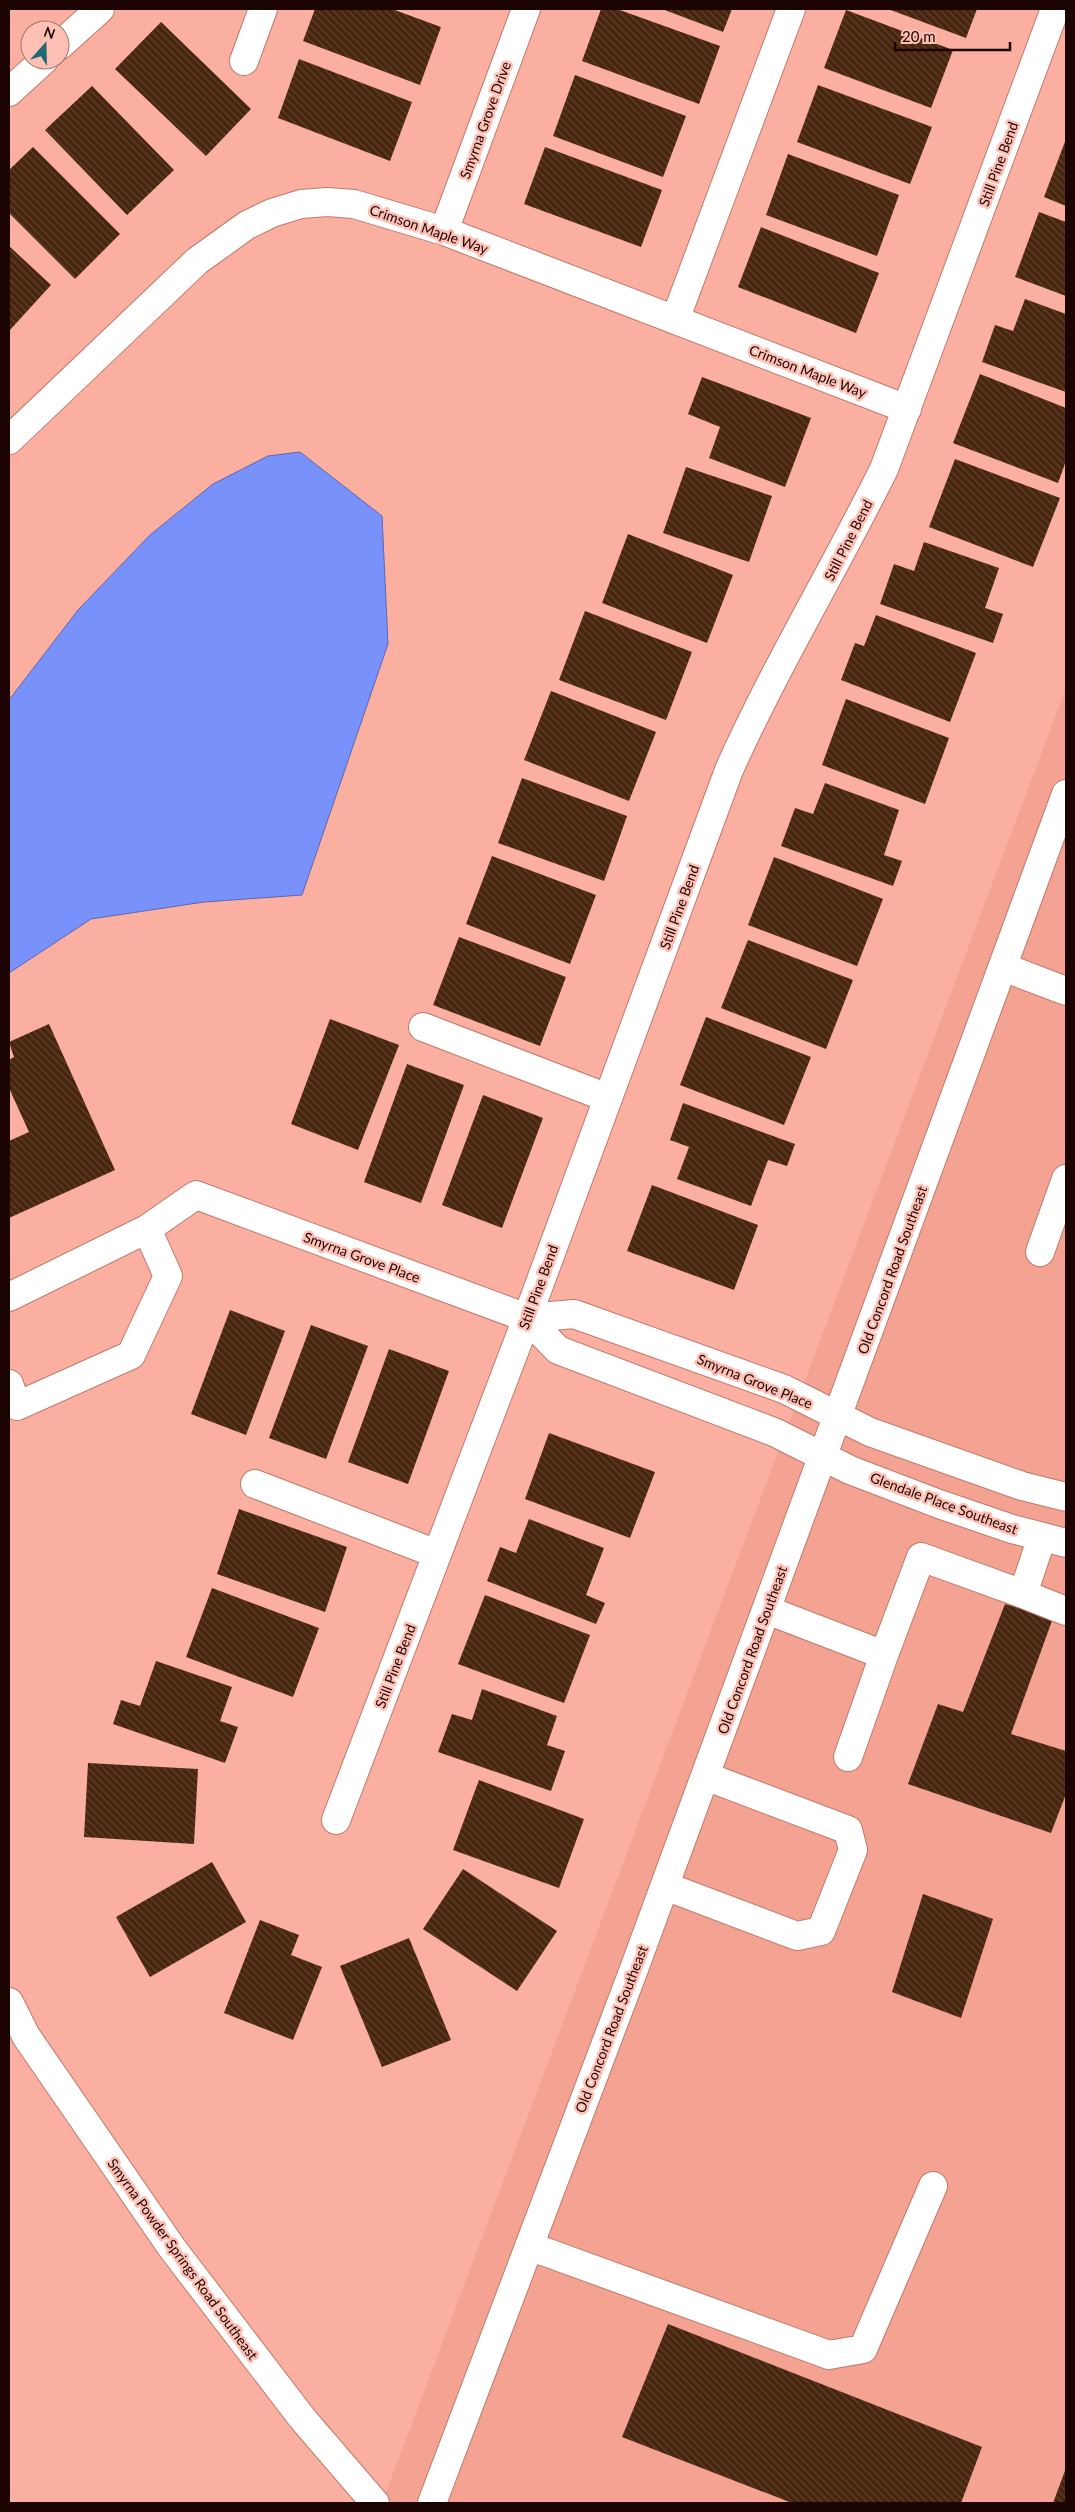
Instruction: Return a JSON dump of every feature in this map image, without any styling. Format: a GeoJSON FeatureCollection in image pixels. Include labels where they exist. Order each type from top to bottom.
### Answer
{"type":"FeatureCollection","features":[{"type":"Feature","properties":{"kind":"street"},"geometry":{"type":"LineString","coordinates":[[70,36],[100,9]]}},
{"type":"Feature","properties":{"kind":"street"},"geometry":{"type":"LineString","coordinates":[[244,61],[262,9]]}},
{"type":"Feature","properties":{"kind":"street","name":"Smyrna Grove Drive"},"geometry":{"type":"LineString","coordinates":[[444,231],[526,9]]}},
{"type":"Feature","properties":{"kind":"street"},"geometry":{"type":"LineString","coordinates":[[675,320],[792,9]]}},
{"type":"Feature","properties":{"kind":"street","name":"Still Pine Bend"},"geometry":{"type":"LineString","coordinates":[[336,1820],[527,1318],[729,770],[750,724],[884,469],[1056,9]]}},
{"type":"Feature","properties":{"kind":"street"},"geometry":{"type":"LineString","coordinates":[[9,92],[33,70]]}},
{"type":"Feature","properties":{"kind":"street","name":"Crimson Maple Way"},"geometry":{"type":"LineString","coordinates":[[9,440],[197,261],[247,225],[272,213],[301,204],[328,202],[354,204],[444,231],[907,409]]}},
{"type":"Feature","properties":{"kind":"street","name":"Old Concord Road Southeast"},"geometry":{"type":"LineString","coordinates":[[432,2503],[665,1886],[1066,794]]}},
{"type":"Feature","properties":{"kind":"street"},"geometry":{"type":"LineString","coordinates":[[1003,967],[1066,991]]}},
{"type":"Feature","properties":{"kind":"street"},"geometry":{"type":"LineString","coordinates":[[423,1027],[608,1098]]}},
{"type":"Feature","properties":{"kind":"street"},"geometry":{"type":"LineString","coordinates":[[1040,1252],[1066,1179]]}},
{"type":"Feature","properties":{"kind":"street","name":"Smyrna Grove Place"},"geometry":{"type":"LineString","coordinates":[[147,1229],[196,1195],[527,1318],[574,1314],[784,1390],[838,1417]]}},
{"type":"Feature","properties":{"kind":"street"},"geometry":{"type":"LineString","coordinates":[[9,1297],[147,1229],[168,1276],[131,1355],[18,1406],[9,1384]]}},
{"type":"Feature","properties":{"kind":"street","name":"Smyrna Grove Place"},"geometry":{"type":"LineString","coordinates":[[527,1318],[558,1350],[774,1432],[824,1456]]}},
{"type":"Feature","properties":{"kind":"street"},"geometry":{"type":"LineString","coordinates":[[662,1390],[676,1350]]}},
{"type":"Feature","properties":{"kind":"street"},"geometry":{"type":"LineString","coordinates":[[838,1417],[870,1432],[1022,1486],[1066,1497]]}},
{"type":"Feature","properties":{"kind":"street","name":"Glendale Place Southeast"},"geometry":{"type":"LineString","coordinates":[[824,1456],[850,1470],[939,1504],[1054,1540]]}},
{"type":"Feature","properties":{"kind":"street"},"geometry":{"type":"LineString","coordinates":[[255,1484],[437,1554]]}},
{"type":"Feature","properties":{"kind":"street"},"geometry":{"type":"LineString","coordinates":[[1022,1594],[1054,1540]]}},
{"type":"Feature","properties":{"kind":"street"},"geometry":{"type":"LineString","coordinates":[[848,1757],[921,1557],[1066,1611]]}},
{"type":"Feature","properties":{"kind":"street"},"geometry":{"type":"LineString","coordinates":[[767,1610],[884,1655]]}},
{"type":"Feature","properties":{"kind":"street"},"geometry":{"type":"LineString","coordinates":[[665,1886],[797,1936],[808,1935],[821,1931],[853,1850],[848,1830],[705,1776]]}},
{"type":"Feature","properties":{"kind":"street","name":"Smyrna Powder Springs Road Southeast"},"geometry":{"type":"LineString","coordinates":[[9,2002],[17,2041],[296,2410],[375,2503]]}},
{"type":"Feature","properties":{"kind":"street"},"geometry":{"type":"LineString","coordinates":[[529,2246],[829,2355],[863,2349],[933,2186]]}},
{"type":"Feature","properties":{"kind":"shaded area"},"geometry":{"type":"Polygon","coordinates":[[[1066,688],[1066,2503],[382,2503],[1066,688]]]}},
{"type":"Feature","properties":{"kind":"water"},"geometry":{"type":"Polygon","coordinates":[[[300,452],[382,516],[388,644],[302,895],[204,902],[91,919],[9,973],[9,700],[78,610],[150,535],[213,484],[268,456],[300,452]]]}},
{"type":"Feature","properties":{"kind":"building"},"geometry":{"type":"Polygon","coordinates":[[[315,9],[392,9],[441,27],[420,85],[303,41],[315,9]]]}},
{"type":"Feature","properties":{"kind":"building"},"geometry":{"type":"Polygon","coordinates":[[[601,9],[617,9],[720,46],[699,104],[582,61],[601,9]]]}},
{"type":"Feature","properties":{"kind":"building"},"geometry":{"type":"Polygon","coordinates":[[[662,9],[732,9],[723,32],[662,9]]]}},
{"type":"Feature","properties":{"kind":"building"},"geometry":{"type":"Polygon","coordinates":[[[888,9],[977,9],[966,38],[888,9]]]}},
{"type":"Feature","properties":{"kind":"building"},"geometry":{"type":"Polygon","coordinates":[[[846,10],[953,50],[931,108],[824,68],[846,10]]]}},
{"type":"Feature","properties":{"kind":"building"},"geometry":{"type":"Polygon","coordinates":[[[161,22],[251,109],[206,156],[115,69],[161,22]]]}},
{"type":"Feature","properties":{"kind":"building"},"geometry":{"type":"Polygon","coordinates":[[[299,59],[412,102],[390,161],[278,118],[299,59]]]}},
{"type":"Feature","properties":{"kind":"building"},"geometry":{"type":"Polygon","coordinates":[[[575,75],[686,116],[663,177],[553,136],[575,75]]]}},
{"type":"Feature","properties":{"kind":"building"},"geometry":{"type":"Polygon","coordinates":[[[818,85],[932,127],[910,184],[797,142],[818,85]]]}},
{"type":"Feature","properties":{"kind":"building"},"geometry":{"type":"Polygon","coordinates":[[[92,86],[174,170],[127,215],[45,130],[92,86]]]}},
{"type":"Feature","properties":{"kind":"building"},"geometry":{"type":"Polygon","coordinates":[[[1066,139],[1066,206],[1044,197],[1066,139]]]}},
{"type":"Feature","properties":{"kind":"building"},"geometry":{"type":"Polygon","coordinates":[[[33,147],[120,234],[75,279],[9,213],[9,170],[33,147]]]}},
{"type":"Feature","properties":{"kind":"building"},"geometry":{"type":"Polygon","coordinates":[[[545,147],[662,190],[641,247],[524,204],[545,147]]]}},
{"type":"Feature","properties":{"kind":"building"},"geometry":{"type":"Polygon","coordinates":[[[788,154],[899,195],[877,256],[766,215],[788,154]]]}},
{"type":"Feature","properties":{"kind":"building"},"geometry":{"type":"Polygon","coordinates":[[[1039,212],[1066,222],[1066,296],[1015,277],[1039,212]]]}},
{"type":"Feature","properties":{"kind":"building"},"geometry":{"type":"Polygon","coordinates":[[[761,227],[879,273],[856,333],[738,287],[761,227]]]}},
{"type":"Feature","properties":{"kind":"building"},"geometry":{"type":"Polygon","coordinates":[[[9,246],[51,285],[9,331],[9,246]]]}},
{"type":"Feature","properties":{"kind":"building"},"geometry":{"type":"Polygon","coordinates":[[[1025,299],[1066,314],[1066,392],[982,362],[995,325],[1013,331],[1025,299]]]}},
{"type":"Feature","properties":{"kind":"building"},"geometry":{"type":"Polygon","coordinates":[[[980,374],[1066,408],[1066,461],[1058,483],[953,443],[980,374]]]}},
{"type":"Feature","properties":{"kind":"building"},"geometry":{"type":"Polygon","coordinates":[[[702,377],[811,418],[785,487],[709,458],[720,427],[688,414],[702,377]]]}},
{"type":"Feature","properties":{"kind":"building"},"geometry":{"type":"Polygon","coordinates":[[[955,459],[1060,498],[1033,567],[929,527],[955,459]]]}},
{"type":"Feature","properties":{"kind":"building"},"geometry":{"type":"Polygon","coordinates":[[[686,467],[772,496],[749,562],[663,533],[686,467]]]}},
{"type":"Feature","properties":{"kind":"building"},"geometry":{"type":"Polygon","coordinates":[[[628,534],[733,575],[707,643],[602,603],[628,534]]]}},
{"type":"Feature","properties":{"kind":"building"},"geometry":{"type":"Polygon","coordinates":[[[924,542],[999,568],[985,608],[1003,614],[993,643],[880,604],[894,564],[914,571],[924,542]]]}},
{"type":"Feature","properties":{"kind":"building"},"geometry":{"type":"Polygon","coordinates":[[[585,611],[692,652],[666,720],[559,680],[585,611]]]}},
{"type":"Feature","properties":{"kind":"building"},"geometry":{"type":"Polygon","coordinates":[[[876,615],[976,653],[950,722],[841,680],[855,643],[864,646],[876,615]]]}},
{"type":"Feature","properties":{"kind":"building"},"geometry":{"type":"Polygon","coordinates":[[[551,691],[656,732],[629,801],[524,760],[551,691]]]}},
{"type":"Feature","properties":{"kind":"building"},"geometry":{"type":"Polygon","coordinates":[[[846,699],[949,738],[925,804],[822,765],[846,699]]]}},
{"type":"Feature","properties":{"kind":"building"},"geometry":{"type":"Polygon","coordinates":[[[522,778],[627,816],[604,881],[498,843],[522,778]]]}},
{"type":"Feature","properties":{"kind":"building"},"geometry":{"type":"Polygon","coordinates":[[[825,783],[899,810],[884,855],[902,861],[893,886],[781,846],[795,808],[813,814],[825,783]]]}},
{"type":"Feature","properties":{"kind":"building"},"geometry":{"type":"Polygon","coordinates":[[[492,856],[596,895],[570,964],[466,924],[492,856]]]}},
{"type":"Feature","properties":{"kind":"building"},"geometry":{"type":"Polygon","coordinates":[[[774,857],[883,899],[857,966],[748,925],[774,857]]]}},
{"type":"Feature","properties":{"kind":"building"},"geometry":{"type":"Polygon","coordinates":[[[459,937],[566,977],[540,1046],[433,1005],[459,937]]]}},
{"type":"Feature","properties":{"kind":"building"},"geometry":{"type":"Polygon","coordinates":[[[748,940],[853,980],[826,1049],[721,1008],[748,940]]]}},
{"type":"Feature","properties":{"kind":"building"},"geometry":{"type":"Polygon","coordinates":[[[706,1017],[811,1057],[784,1125],[680,1085],[706,1017]]]}},
{"type":"Feature","properties":{"kind":"building"},"geometry":{"type":"Polygon","coordinates":[[[330,1019],[399,1045],[358,1150],[291,1124],[330,1019]]]}},
{"type":"Feature","properties":{"kind":"building"},"geometry":{"type":"Polygon","coordinates":[[[49,1024],[115,1170],[9,1218],[9,1141],[29,1132],[9,1088],[9,1060],[14,1057],[9,1042],[49,1024]]]}},
{"type":"Feature","properties":{"kind":"building"},"geometry":{"type":"Polygon","coordinates":[[[407,1064],[464,1085],[421,1203],[364,1182],[407,1064]]]}},
{"type":"Feature","properties":{"kind":"building"},"geometry":{"type":"Polygon","coordinates":[[[483,1095],[543,1118],[502,1228],[442,1205],[483,1095]]]}},
{"type":"Feature","properties":{"kind":"building"},"geometry":{"type":"Polygon","coordinates":[[[683,1103],[795,1144],[787,1166],[768,1160],[751,1206],[677,1179],[689,1147],[670,1140],[683,1103]]]}},
{"type":"Feature","properties":{"kind":"building"},"geometry":{"type":"Polygon","coordinates":[[[652,1185],[758,1225],[734,1290],[627,1251],[652,1185]]]}},
{"type":"Feature","properties":{"kind":"building"},"geometry":{"type":"Polygon","coordinates":[[[230,1310],[285,1331],[246,1435],[191,1414],[230,1310]]]}},
{"type":"Feature","properties":{"kind":"building"},"geometry":{"type":"Polygon","coordinates":[[[311,1325],[368,1346],[326,1459],[269,1438],[311,1325]]]}},
{"type":"Feature","properties":{"kind":"building"},"geometry":{"type":"Polygon","coordinates":[[[389,1349],[449,1371],[408,1484],[348,1462],[389,1349]]]}},
{"type":"Feature","properties":{"kind":"building"},"geometry":{"type":"Polygon","coordinates":[[[549,1433],[655,1472],[630,1538],[525,1499],[549,1433]]]}},
{"type":"Feature","properties":{"kind":"building"},"geometry":{"type":"Polygon","coordinates":[[[239,1509],[347,1547],[325,1612],[217,1574],[239,1509]]]}},
{"type":"Feature","properties":{"kind":"building"},"geometry":{"type":"Polygon","coordinates":[[[529,1519],[604,1548],[586,1595],[605,1603],[596,1624],[487,1581],[500,1547],[516,1553],[529,1519]]]}},
{"type":"Feature","properties":{"kind":"building"},"geometry":{"type":"Polygon","coordinates":[[[212,1588],[319,1628],[293,1697],[186,1657],[212,1588]]]}},
{"type":"Feature","properties":{"kind":"building"},"geometry":{"type":"Polygon","coordinates":[[[485,1595],[590,1635],[564,1703],[458,1664],[485,1595]]]}},
{"type":"Feature","properties":{"kind":"building"},"geometry":{"type":"Polygon","coordinates":[[[1005,1604],[1053,1618],[1011,1734],[1066,1751],[1066,1794],[1051,1833],[908,1784],[938,1704],[963,1712],[1005,1604]]]}},
{"type":"Feature","properties":{"kind":"building"},"geometry":{"type":"Polygon","coordinates":[[[156,1661],[232,1687],[220,1721],[238,1727],[225,1763],[113,1724],[121,1700],[140,1706],[156,1661]]]}},
{"type":"Feature","properties":{"kind":"building"},"geometry":{"type":"Polygon","coordinates":[[[482,1689],[557,1716],[547,1745],[565,1751],[551,1791],[438,1752],[452,1714],[472,1720],[482,1689]]]}},
{"type":"Feature","properties":{"kind":"building"},"geometry":{"type":"Polygon","coordinates":[[[88,1763],[198,1769],[194,1844],[84,1837],[88,1763]]]}},
{"type":"Feature","properties":{"kind":"building"},"geometry":{"type":"Polygon","coordinates":[[[479,1780],[584,1819],[559,1888],[453,1850],[479,1780]]]}},
{"type":"Feature","properties":{"kind":"building"},"geometry":{"type":"Polygon","coordinates":[[[212,1862],[246,1922],[150,1977],[116,1917],[212,1862]]]}},
{"type":"Feature","properties":{"kind":"building"},"geometry":{"type":"Polygon","coordinates":[[[463,1869],[557,1931],[517,1991],[423,1929],[463,1869]]]}},
{"type":"Feature","properties":{"kind":"building"},"geometry":{"type":"Polygon","coordinates":[[[923,1894],[993,1919],[961,2018],[892,1992],[923,1894]]]}},
{"type":"Feature","properties":{"kind":"building"},"geometry":{"type":"Polygon","coordinates":[[[260,1920],[299,1935],[291,1955],[322,1967],[293,2040],[224,2013],[260,1920]]]}},
{"type":"Feature","properties":{"kind":"building"},"geometry":{"type":"Polygon","coordinates":[[[409,1938],[451,2040],[382,2067],[340,1966],[409,1938]]]}},
{"type":"Feature","properties":{"kind":"building"},"geometry":{"type":"Polygon","coordinates":[[[668,2324],[982,2447],[961,2503],[792,2503],[622,2437],[668,2324]]]}},
{"type":"Feature","properties":{"kind":"building"},"geometry":{"type":"Polygon","coordinates":[[[1066,2468],[1066,2503],[1053,2503],[1066,2468]]]}}]}
